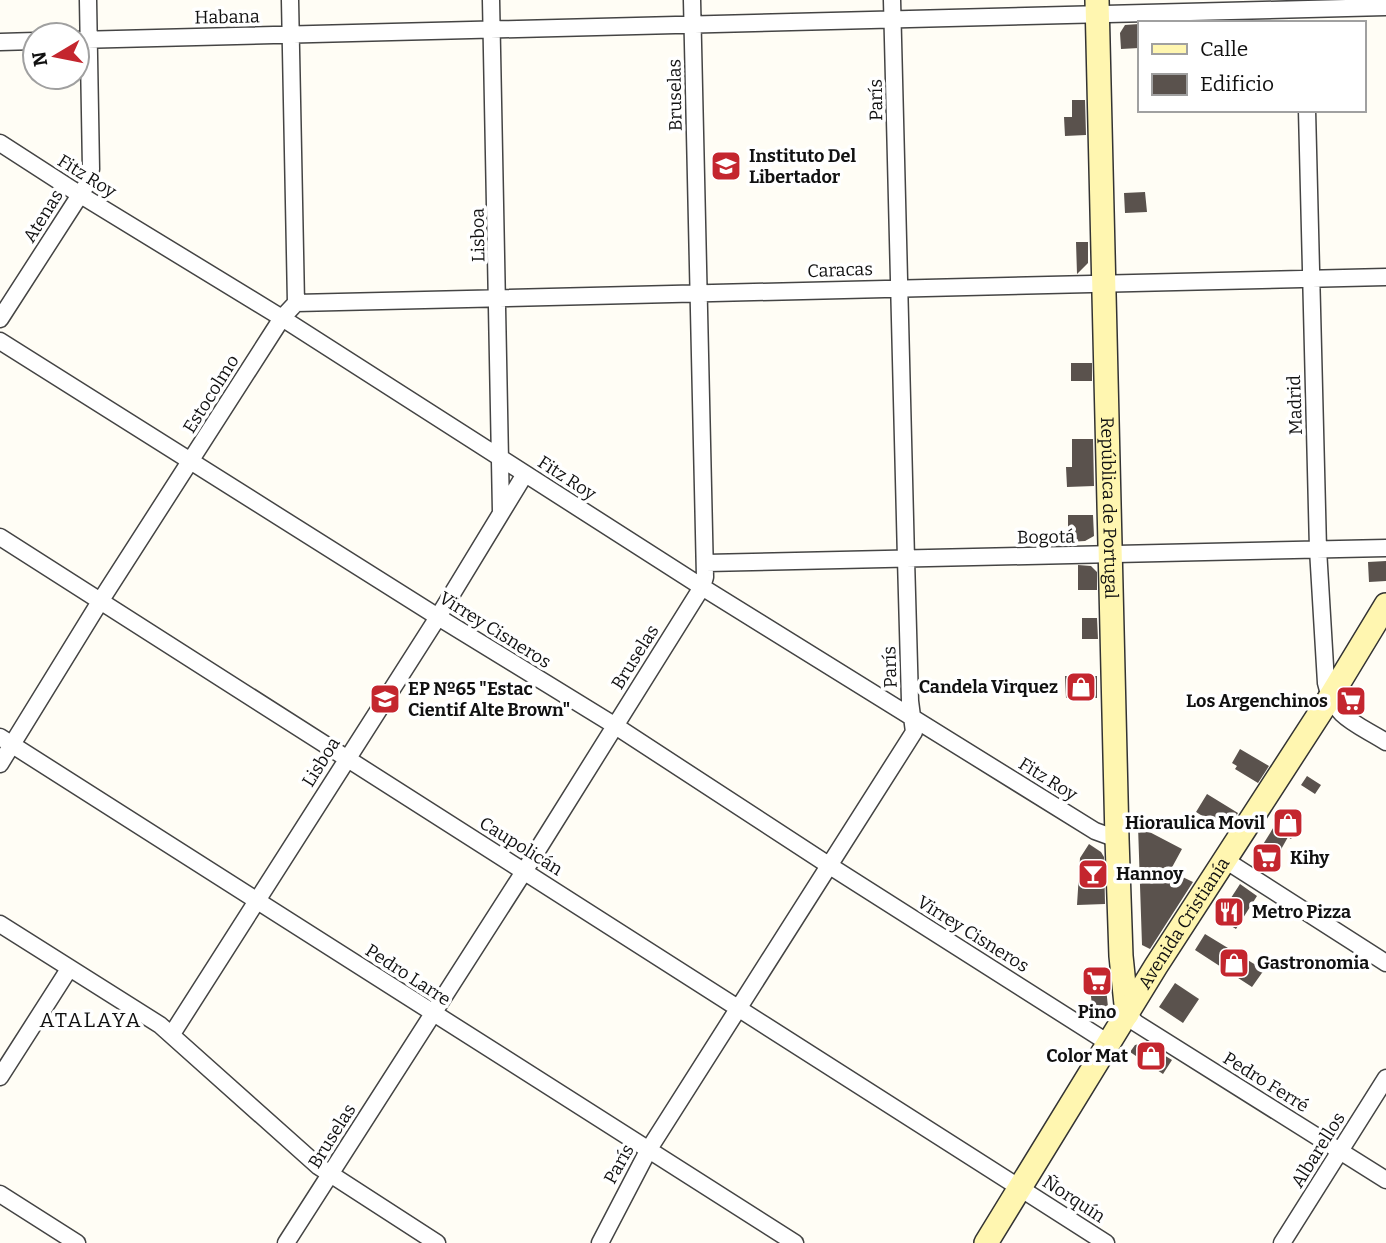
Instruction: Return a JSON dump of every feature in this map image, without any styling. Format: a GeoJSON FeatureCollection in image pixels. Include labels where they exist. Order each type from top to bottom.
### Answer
{"type":"FeatureCollection","features":[{"type":"Feature","properties":{"kind":"main road","name":"República de Portugal"},"geometry":{"type":"LineString","coordinates":[[1097,7],[1117,839],[1121,956],[1127,1014]]}},
{"type":"Feature","properties":{"kind":"main road","name":"Avenida Cristianía"},"geometry":{"type":"LineString","coordinates":[[986,1243],[1127,1014],[1329,699],[1386,605]]}},
{"type":"Feature","properties":{"kind":"street","name":"Atenas"},"geometry":{"type":"LineString","coordinates":[[85,21],[88,0]]}},
{"type":"Feature","properties":{"kind":"street"},"geometry":{"type":"LineString","coordinates":[[290,0],[296,303]]}},
{"type":"Feature","properties":{"kind":"street","name":"Lisboa"},"geometry":{"type":"LineString","coordinates":[[491,0],[499,299],[501,512]]}},
{"type":"Feature","properties":{"kind":"street","name":"Bruselas"},"geometry":{"type":"LineString","coordinates":[[286,1243],[702,587],[706,563],[692,0]]}},
{"type":"Feature","properties":{"kind":"street","name":"París"},"geometry":{"type":"LineString","coordinates":[[600,1243],[649,1149],[914,732],[906,559],[892,0]]}},
{"type":"Feature","properties":{"kind":"street","name":"Habana"},"geometry":{"type":"LineString","coordinates":[[91,39],[893,20],[1097,7],[1304,11],[1386,7]]}},
{"type":"Feature","properties":{"kind":"street"},"geometry":{"type":"LineString","coordinates":[[0,42],[21,41]]}},
{"type":"Feature","properties":{"kind":"street","name":"Atenas"},"geometry":{"type":"LineString","coordinates":[[0,320],[87,184],[91,169],[86,91]]}},
{"type":"Feature","properties":{"kind":"street","name":"Madrid"},"geometry":{"type":"LineString","coordinates":[[1307,112],[1318,549],[1324,669],[1329,699]]}},
{"type":"Feature","properties":{"kind":"street","name":"Fitz Roy"},"geometry":{"type":"LineString","coordinates":[[0,143],[282,318],[912,718],[1095,831],[1117,839]]}},
{"type":"Feature","properties":{"kind":"street","name":"Caracas"},"geometry":{"type":"LineString","coordinates":[[296,303],[1386,277]]}},
{"type":"Feature","properties":{"kind":"street","name":"Estocolmo"},"geometry":{"type":"LineString","coordinates":[[0,764],[6,741],[101,600],[282,318],[296,303]]}},
{"type":"Feature","properties":{"kind":"street","name":"Virrey Cisneros"},"geometry":{"type":"LineString","coordinates":[[0,341],[614,726],[1110,1044]]}},
{"type":"Feature","properties":{"kind":"street","name":"Lisboa"},"geometry":{"type":"LineString","coordinates":[[172,1034],[438,617],[525,474]]}},
{"type":"Feature","properties":{"kind":"street","name":"Caupolicán"},"geometry":{"type":"LineString","coordinates":[[0,537],[1021,1188]]}},
{"type":"Feature","properties":{"kind":"street","name":"Bogotá"},"geometry":{"type":"LineString","coordinates":[[706,563],[1386,548]]}},
{"type":"Feature","properties":{"kind":"street"},"geometry":{"type":"LineString","coordinates":[[1329,699],[1337,711],[1386,742]]}},
{"type":"Feature","properties":{"kind":"street","name":"Pedro Larre"},"geometry":{"type":"LineString","coordinates":[[6,741],[796,1243]]}},
{"type":"Feature","properties":{"kind":"street"},"geometry":{"type":"LineString","coordinates":[[1225,860],[1386,962]]}},
{"type":"Feature","properties":{"kind":"street"},"geometry":{"type":"LineString","coordinates":[[0,924],[172,1034],[318,1166],[437,1243]]}},
{"type":"Feature","properties":{"kind":"street"},"geometry":{"type":"LineString","coordinates":[[0,1077],[69,969]]}},
{"type":"Feature","properties":{"kind":"street","name":"Pedro Ferré"},"geometry":{"type":"LineString","coordinates":[[1127,1014],[1136,1023],[1386,1180]]}},
{"type":"Feature","properties":{"kind":"street","name":"Albarellos"},"geometry":{"type":"LineString","coordinates":[[1282,1243],[1386,1078]]}},
{"type":"Feature","properties":{"kind":"street","name":"Ñorquín"},"geometry":{"type":"LineString","coordinates":[[1021,1188],[1107,1243]]}},
{"type":"Feature","properties":{"kind":"street"},"geometry":{"type":"LineString","coordinates":[[0,1194],[77,1243]]}},
{"type":"Feature","properties":{"kind":"building"},"geometry":{"type":"Polygon","coordinates":[[[1138,24],[1138,48],[1121,49],[1120,33],[1125,25],[1138,24]]]}},
{"type":"Feature","properties":{"kind":"building"},"geometry":{"type":"Polygon","coordinates":[[[1072,100],[1085,100],[1086,135],[1065,136],[1064,117],[1072,117],[1072,100]]]}},
{"type":"Feature","properties":{"kind":"building"},"geometry":{"type":"Polygon","coordinates":[[[1145,192],[1147,212],[1125,213],[1124,193],[1145,192]]]}},
{"type":"Feature","properties":{"kind":"building"},"geometry":{"type":"Polygon","coordinates":[[[1076,242],[1088,242],[1088,263],[1077,274],[1076,242]]]}},
{"type":"Feature","properties":{"kind":"building"},"geometry":{"type":"Polygon","coordinates":[[[1071,363],[1092,363],[1092,381],[1071,381],[1071,363]]]}},
{"type":"Feature","properties":{"kind":"building"},"geometry":{"type":"Polygon","coordinates":[[[1072,439],[1093,439],[1094,486],[1067,487],[1066,467],[1072,467],[1072,439]]]}},
{"type":"Feature","properties":{"kind":"building"},"geometry":{"type":"Polygon","coordinates":[[[1068,515],[1093,515],[1094,536],[1085,541],[1068,542],[1068,515]]]}},
{"type":"Feature","properties":{"kind":"building"},"geometry":{"type":"Polygon","coordinates":[[[1386,561],[1386,581],[1369,582],[1368,562],[1386,561]]]}},
{"type":"Feature","properties":{"kind":"building"},"geometry":{"type":"Polygon","coordinates":[[[1078,565],[1091,566],[1097,572],[1097,590],[1078,590],[1078,565]]]}},
{"type":"Feature","properties":{"kind":"building"},"geometry":{"type":"Polygon","coordinates":[[[1082,618],[1097,618],[1098,639],[1082,639],[1082,618]]]}},
{"type":"Feature","properties":{"kind":"building","name":"Candela Virquez"},"geometry":{"type":"Polygon","coordinates":[[[1065,676],[1097,676],[1097,698],[1066,698],[1065,676]]]}},
{"type":"Feature","properties":{"kind":"building"},"geometry":{"type":"Polygon","coordinates":[[[1240,749],[1269,766],[1258,783],[1235,769],[1237,766],[1232,763],[1240,749]]]}},
{"type":"Feature","properties":{"kind":"building"},"geometry":{"type":"Polygon","coordinates":[[[1307,776],[1321,785],[1315,794],[1301,785],[1307,776]]]}},
{"type":"Feature","properties":{"kind":"building"},"geometry":{"type":"Polygon","coordinates":[[[1207,794],[1238,813],[1227,831],[1196,812],[1207,794]]]}},
{"type":"Feature","properties":{"kind":"building"},"geometry":{"type":"Polygon","coordinates":[[[1285,809],[1303,819],[1291,839],[1288,837],[1270,869],[1259,863],[1257,854],[1285,809]]]}},
{"type":"Feature","properties":{"kind":"building"},"geometry":{"type":"Polygon","coordinates":[[[1138,826],[1182,849],[1170,871],[1193,882],[1150,949],[1142,945],[1138,826]]]}},
{"type":"Feature","properties":{"kind":"building","name":"Hannoy"},"geometry":{"type":"Polygon","coordinates":[[[1089,844],[1104,857],[1105,904],[1077,905],[1080,858],[1089,844]]]}},
{"type":"Feature","properties":{"kind":"building"},"geometry":{"type":"Polygon","coordinates":[[[1240,884],[1257,896],[1236,929],[1218,918],[1240,884]]]}},
{"type":"Feature","properties":{"kind":"building","name":"Gastronomia"},"geometry":{"type":"Polygon","coordinates":[[[1205,934],[1264,970],[1252,987],[1195,950],[1205,934]]]}},
{"type":"Feature","properties":{"kind":"building"},"geometry":{"type":"Polygon","coordinates":[[[1104,970],[1109,1016],[1106,1020],[1094,1021],[1088,972],[1104,970]]]}},
{"type":"Feature","properties":{"kind":"building"},"geometry":{"type":"Polygon","coordinates":[[[1175,983],[1199,999],[1183,1023],[1159,1007],[1175,983]]]}},
{"type":"Feature","properties":{"kind":"building","name":"Color Mat"},"geometry":{"type":"Polygon","coordinates":[[[1144,1043],[1172,1060],[1163,1074],[1130,1052],[1135,1045],[1144,1043]]]}},
{"type":"Feature","properties":{"kind":"place","name":"Instituto Del Libertador"},"geometry":{"type":"Point","coordinates":[726,166]}},
{"type":"Feature","properties":{"kind":"place","name":"Candela Virquez"},"geometry":{"type":"Point","coordinates":[1081,687]}},
{"type":"Feature","properties":{"kind":"place","name":"EP Nº65 \"Estac Cientif Alte Brown\""},"geometry":{"type":"Point","coordinates":[385,699]}},
{"type":"Feature","properties":{"kind":"place","name":"Los Argenchinos"},"geometry":{"type":"Point","coordinates":[1351,701]}},
{"type":"Feature","properties":{"kind":"place","name":"Hioraulica Movil"},"geometry":{"type":"Point","coordinates":[1288,823]}},
{"type":"Feature","properties":{"kind":"place","name":"Kihy"},"geometry":{"type":"Point","coordinates":[1267,858]}},
{"type":"Feature","properties":{"kind":"place","name":"Hannoy"},"geometry":{"type":"Point","coordinates":[1093,874]}},
{"type":"Feature","properties":{"kind":"place","name":"Metro Pizza"},"geometry":{"type":"Point","coordinates":[1229,912]}},
{"type":"Feature","properties":{"kind":"place","name":"Gastronomia"},"geometry":{"type":"Point","coordinates":[1234,963]}},
{"type":"Feature","properties":{"kind":"place","name":"Pino"},"geometry":{"type":"Point","coordinates":[1097,981]}},
{"type":"Feature","properties":{"kind":"place","name":"Color Mat"},"geometry":{"type":"Point","coordinates":[1151,1056]}},
{"type":"Feature","properties":{"kind":"district","name":"ATALAYA"},"geometry":{"type":"Point","coordinates":[91,1020]}}]}
